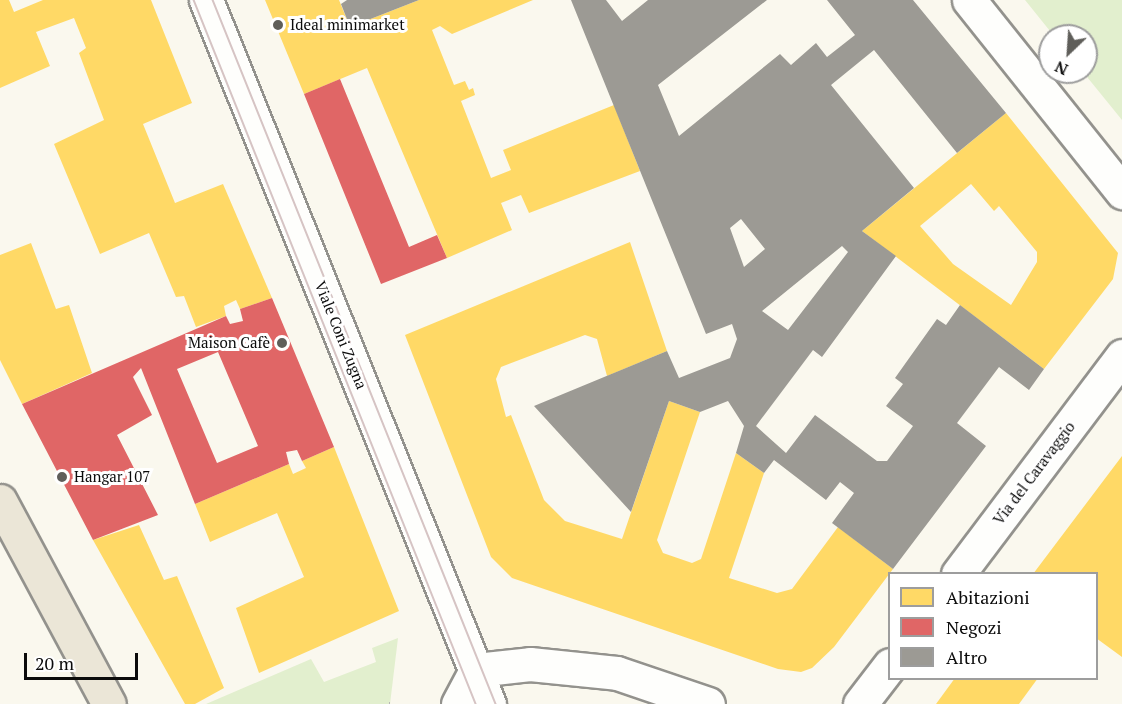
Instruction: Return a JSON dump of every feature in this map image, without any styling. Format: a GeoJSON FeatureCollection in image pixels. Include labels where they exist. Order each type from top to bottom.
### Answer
{"type":"FeatureCollection","features":[{"type":"Feature","properties":{"kind":"main road"},"geometry":{"type":"LineString","coordinates":[[0,501],[108,704]]}},
{"type":"Feature","properties":{"kind":"street","name":"Viale Coni Zugna"},"geometry":{"type":"LineString","coordinates":[[206,0],[476,670]]}},
{"type":"Feature","properties":{"kind":"street"},"geometry":{"type":"LineString","coordinates":[[969,0],[1122,192]]}},
{"type":"Feature","properties":{"kind":"street","name":"Via del Caravaggio"},"geometry":{"type":"LineString","coordinates":[[959,572],[1118,367]]}},
{"type":"Feature","properties":{"kind":"street"},"geometry":{"type":"LineString","coordinates":[[476,670],[530,664],[617,673],[708,704]]}},
{"type":"Feature","properties":{"kind":"street"},"geometry":{"type":"LineString","coordinates":[[860,704],[888,668]]}},
{"type":"Feature","properties":{"kind":"street"},"geometry":{"type":"LineString","coordinates":[[458,704],[476,670]]}},
{"type":"Feature","properties":{"kind":"street"},"geometry":{"type":"LineString","coordinates":[[476,670],[480,704]]}},
{"type":"Feature","properties":{"kind":"street"},"geometry":{"type":"LineString","coordinates":[[476,670],[489,704]]}},
{"type":"Feature","properties":{"kind":"green space"},"geometry":{"type":"Polygon","coordinates":[[[1025,0],[1122,0],[1122,120],[1093,84],[1098,84],[1098,24],[1044,24],[1025,0]]]}},
{"type":"Feature","properties":{"kind":"green space"},"geometry":{"type":"Polygon","coordinates":[[[398,638],[390,704],[206,704],[311,659],[324,682],[376,662],[372,648],[398,638]]]}},
{"type":"Feature","properties":{"kind":"building: Abitazioni"},"geometry":{"type":"Polygon","coordinates":[[[0,0],[9,0],[14,12],[43,0],[151,0],[192,103],[143,124],[175,203],[223,184],[272,298],[240,309],[236,300],[224,306],[226,316],[196,327],[184,296],[176,297],[149,233],[100,254],[54,144],[104,120],[79,53],[86,48],[74,18],[36,32],[50,66],[0,88],[0,0]]]}},
{"type":"Feature","properties":{"kind":"building: Abitazioni"},"geometry":{"type":"Polygon","coordinates":[[[265,0],[339,0],[350,27],[419,0],[533,0],[452,34],[440,26],[432,30],[454,85],[465,81],[469,90],[473,88],[475,95],[461,101],[491,178],[511,170],[503,150],[614,105],[640,171],[529,213],[521,195],[501,203],[512,230],[447,258],[367,68],[304,94],[265,0]]]}},
{"type":"Feature","properties":{"kind":"building: Abitazioni"},"geometry":{"type":"Polygon","coordinates":[[[1006,113],[1118,253],[1113,279],[1044,369],[862,231],[1006,113]],[[971,184],[920,226],[953,264],[1011,305],[1037,262],[1037,252],[999,206],[994,211],[971,184]]]}},
{"type":"Feature","properties":{"kind":"building: Abitazioni"},"geometry":{"type":"Polygon","coordinates":[[[630,242],[667,351],[607,376],[597,339],[585,335],[501,367],[496,379],[506,417],[511,415],[544,500],[565,521],[622,539],[669,401],[700,412],[657,540],[663,553],[692,563],[701,559],[736,453],[764,473],[729,578],[777,593],[792,589],[838,527],[893,569],[888,572],[888,576],[834,647],[812,668],[801,672],[778,669],[512,578],[491,557],[405,335],[630,242]]]}},
{"type":"Feature","properties":{"kind":"building: Abitazioni"},"geometry":{"type":"Polygon","coordinates":[[[31,243],[56,309],[69,305],[92,373],[22,404],[0,360],[0,255],[31,243]]]}},
{"type":"Feature","properties":{"kind":"building: Abitazioni"},"geometry":{"type":"Polygon","coordinates":[[[334,447],[399,611],[259,673],[236,608],[304,577],[277,513],[210,542],[195,504],[289,464],[293,474],[306,468],[302,461],[334,447]]]}},
{"type":"Feature","properties":{"kind":"building: Abitazioni"},"geometry":{"type":"Polygon","coordinates":[[[1122,456],[1122,657],[1098,639],[1098,572],[1035,572],[1122,456]]]}},
{"type":"Feature","properties":{"kind":"building: Abitazioni"},"geometry":{"type":"Polygon","coordinates":[[[139,525],[164,580],[177,576],[224,688],[195,704],[185,704],[93,540],[139,525]]]}},
{"type":"Feature","properties":{"kind":"building: Abitazioni"},"geometry":{"type":"Polygon","coordinates":[[[954,680],[1037,680],[1019,704],[936,704],[954,680]]]}},
{"type":"Feature","properties":{"kind":"building: Negozi"},"geometry":{"type":"Polygon","coordinates":[[[340,79],[409,247],[437,235],[447,258],[381,284],[304,94],[340,79]]]}},
{"type":"Feature","properties":{"kind":"building: Negozi"},"geometry":{"type":"Polygon","coordinates":[[[272,298],[334,447],[302,461],[297,450],[286,452],[289,464],[195,504],[141,368],[133,377],[152,415],[117,435],[158,515],[93,540],[22,404],[226,316],[230,324],[243,321],[240,309],[272,298]],[[218,352],[177,369],[217,463],[258,446],[218,352]]]}},
{"type":"Feature","properties":{"kind":"building: Altro"},"geometry":{"type":"Polygon","coordinates":[[[347,0],[419,0],[350,27],[341,4],[347,0]]]}},
{"type":"Feature","properties":{"kind":"building: Altro"},"geometry":{"type":"Polygon","coordinates":[[[571,0],[606,0],[622,21],[648,0],[767,0],[658,85],[679,136],[780,54],[791,65],[816,43],[827,57],[855,35],[827,0],[913,0],[1006,113],[957,153],[874,50],[831,85],[914,188],[862,231],[896,256],[822,357],[813,350],[756,426],[786,453],[815,415],[877,461],[887,461],[913,426],[886,406],[903,384],[895,378],[937,319],[946,325],[960,305],[1044,369],[1029,390],[999,367],[957,423],[986,446],[893,569],[832,523],[854,493],[840,482],[826,500],[774,460],[764,473],[736,453],[744,426],[728,401],[700,412],[669,401],[631,512],[534,406],[667,351],[679,378],[730,358],[737,339],[732,324],[706,334],[571,0]],[[741,219],[730,228],[744,267],[765,249],[741,219]],[[842,246],[762,311],[788,330],[848,252],[842,246]]]}},
{"type":"Feature","properties":{"kind":"tram line"},"geometry":{"type":"LineString","coordinates":[[194,0],[476,704]]}},
{"type":"Feature","properties":{"kind":"tram line"},"geometry":{"type":"LineString","coordinates":[[213,0],[496,704]]}},
{"type":"Feature","properties":{"kind":"place","name":"Ideal minimarket"},"geometry":{"type":"Point","coordinates":[278,25]}},
{"type":"Feature","properties":{"kind":"place","name":"Maison Cafè"},"geometry":{"type":"Point","coordinates":[282,343]}},
{"type":"Feature","properties":{"kind":"place","name":"Hangar 107"},"geometry":{"type":"Point","coordinates":[62,477]}}]}
